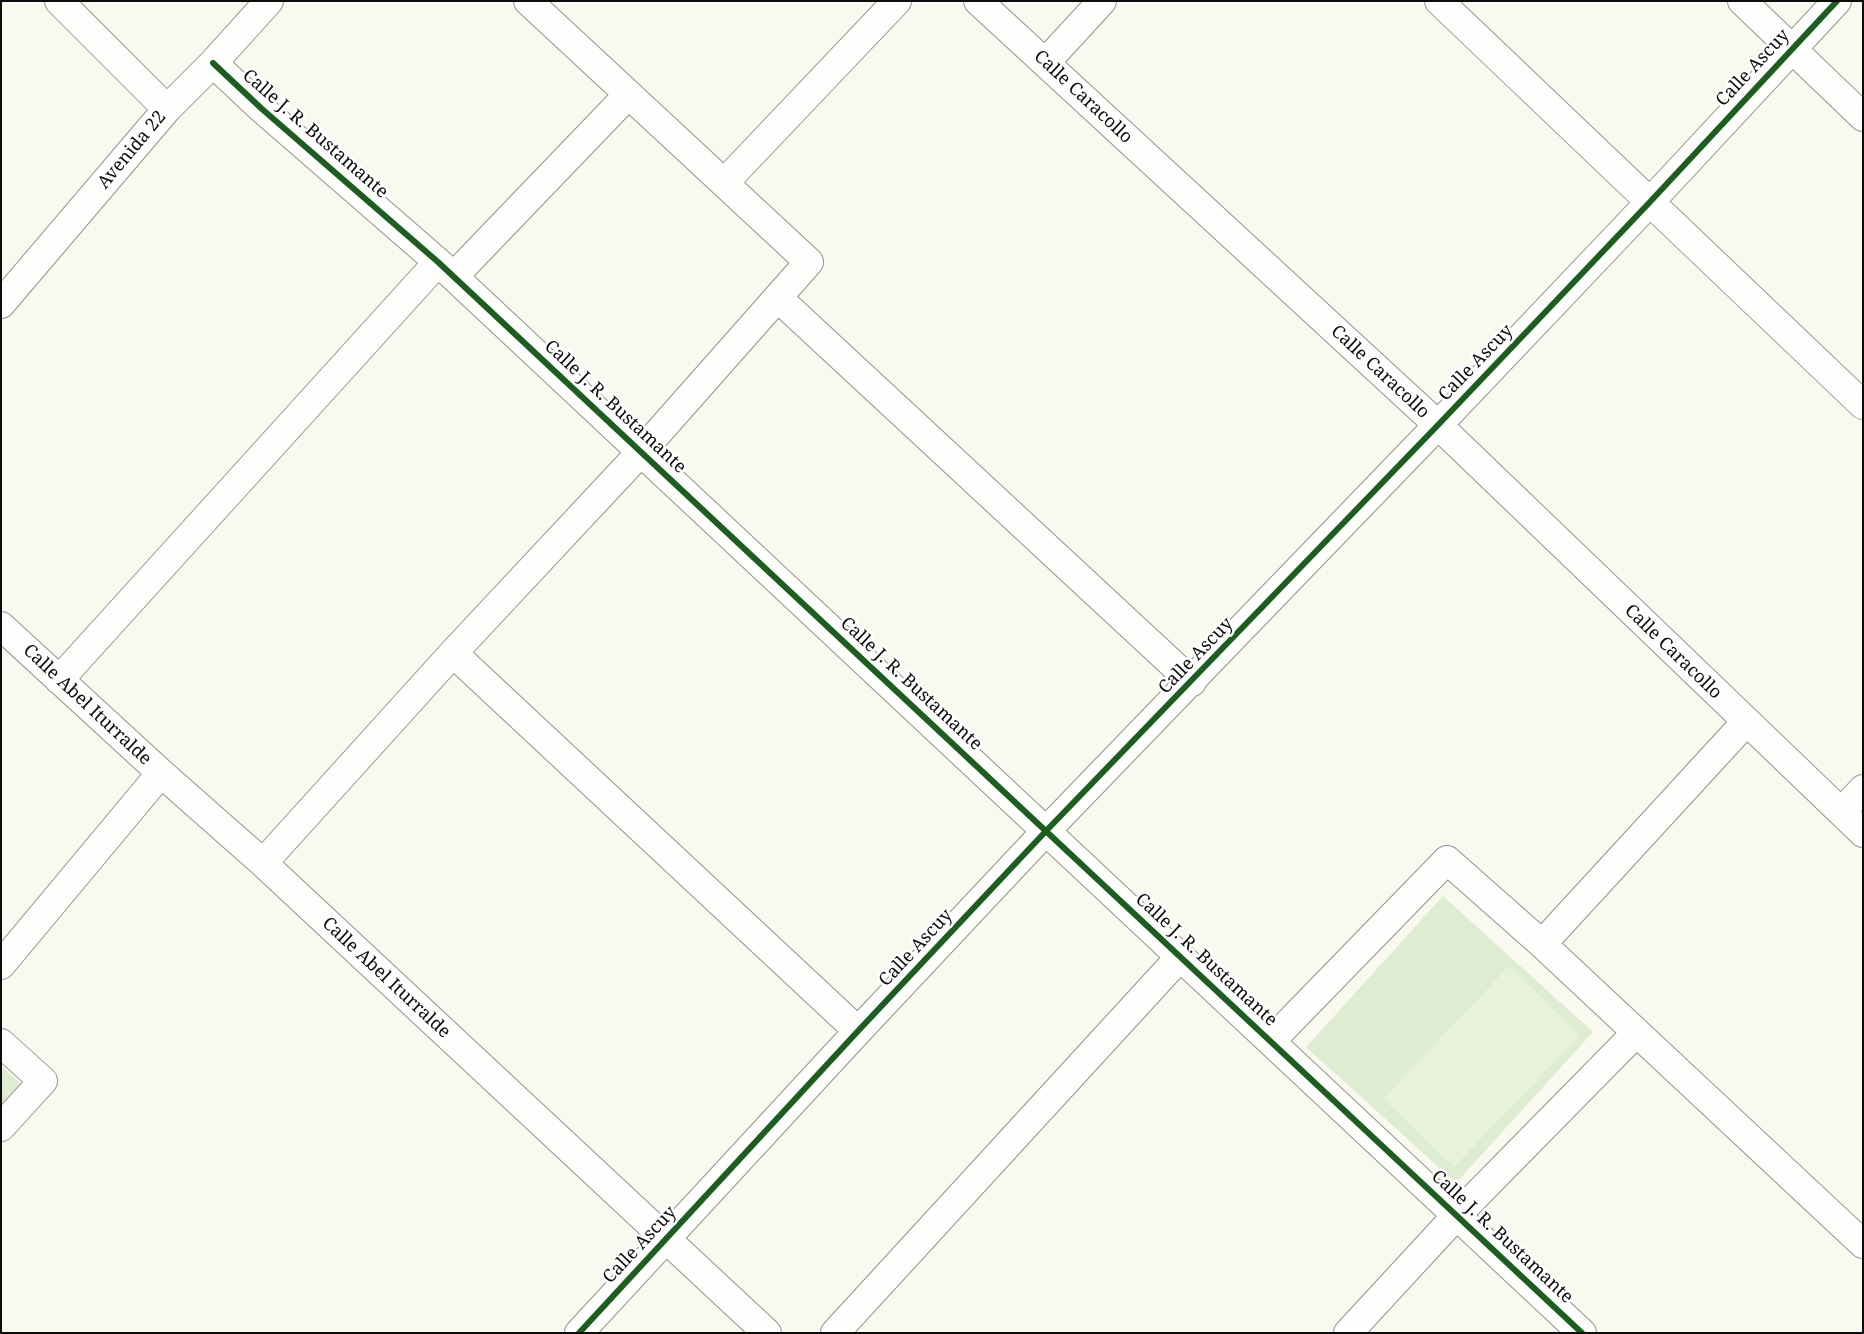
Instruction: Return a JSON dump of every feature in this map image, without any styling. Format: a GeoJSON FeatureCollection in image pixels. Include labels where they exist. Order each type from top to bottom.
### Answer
{"type":"FeatureCollection","features":[{"type":"Feature","properties":{"kind":"street"},"geometry":{"type":"LineString","coordinates":[[59,1],[167,109]]}},
{"type":"Feature","properties":{"kind":"street","name":"Avenida 22"},"geometry":{"type":"LineString","coordinates":[[6,290],[167,109],[213,63],[269,1]]}},
{"type":"Feature","properties":{"kind":"street"},"geometry":{"type":"LineString","coordinates":[[263,863],[453,653],[641,452],[809,262],[528,1]]}},
{"type":"Feature","properties":{"kind":"street"},"geometry":{"type":"LineString","coordinates":[[724,184],[897,1]]}},
{"type":"Feature","properties":{"kind":"street","name":"Calle Caracollo"},"geometry":{"type":"LineString","coordinates":[[978,1],[1438,425],[1863,833]]}},
{"type":"Feature","properties":{"kind":"street"},"geometry":{"type":"LineString","coordinates":[[1046,62],[1102,1]]}},
{"type":"Feature","properties":{"kind":"street"},"geometry":{"type":"LineString","coordinates":[[1439,1],[1863,405]]}},
{"type":"Feature","properties":{"kind":"street"},"geometry":{"type":"LineString","coordinates":[[1742,1],[1863,117]]}},
{"type":"Feature","properties":{"kind":"street","name":"Calle Ascuy"},"geometry":{"type":"LineString","coordinates":[[579,1333],[1046,831],[1192,682],[1438,425],[1649,203],[1837,1]]}},
{"type":"Feature","properties":{"kind":"street","name":"Calle J. R. Bustamante"},"geometry":{"type":"LineString","coordinates":[[213,63],[262,109],[446,269],[1582,1333]]}},
{"type":"Feature","properties":{"kind":"street"},"geometry":{"type":"LineString","coordinates":[[59,680],[446,269],[628,95]]}},
{"type":"Feature","properties":{"kind":"street"},"geometry":{"type":"LineString","coordinates":[[778,298],[1192,682]]}},
{"type":"Feature","properties":{"kind":"street","name":"Calle Abel Iturralde"},"geometry":{"type":"LineString","coordinates":[[1,626],[161,773],[263,863],[767,1333]]}},
{"type":"Feature","properties":{"kind":"street"},"geometry":{"type":"LineString","coordinates":[[453,653],[858,1031]]}},
{"type":"Feature","properties":{"kind":"street"},"geometry":{"type":"LineString","coordinates":[[1542,944],[1746,722]]}},
{"type":"Feature","properties":{"kind":"street"},"geometry":{"type":"LineString","coordinates":[[1,966],[161,773]]}},
{"type":"Feature","properties":{"kind":"street"},"geometry":{"type":"LineString","coordinates":[[1841,812],[1863,789]]}},
{"type":"Feature","properties":{"kind":"street"},"geometry":{"type":"LineString","coordinates":[[1271,1041],[1447,860],[1542,944],[1863,1244]]}},
{"type":"Feature","properties":{"kind":"street"},"geometry":{"type":"LineString","coordinates":[[835,1333],[1180,956]]}},
{"type":"Feature","properties":{"kind":"street"},"geometry":{"type":"LineString","coordinates":[[1348,1333],[1457,1215],[1636,1033]]}},
{"type":"Feature","properties":{"kind":"street"},"geometry":{"type":"LineString","coordinates":[[1,1043],[43,1081],[1,1127]]}},
{"type":"Feature","properties":{"kind":"green space"},"geometry":{"type":"Polygon","coordinates":[[[1443,896],[1593,1032],[1456,1183],[1306,1047],[1443,896]]]}},
{"type":"Feature","properties":{"kind":"green space"},"geometry":{"type":"Polygon","coordinates":[[[1509,966],[1580,1035],[1454,1167],[1383,1099],[1509,966]]]}},
{"type":"Feature","properties":{"kind":"green space"},"geometry":{"type":"Polygon","coordinates":[[[1,1066],[24,1087],[1,1111],[1,1066]]]}},
{"type":"Feature","properties":{"kind":"cycle path"},"geometry":{"type":"LineString","coordinates":[[579,1333],[1046,831],[1438,425],[1649,203],[1837,1]]}},
{"type":"Feature","properties":{"kind":"cycle path"},"geometry":{"type":"LineString","coordinates":[[213,63],[262,109],[438,262],[1582,1333]]}}]}
